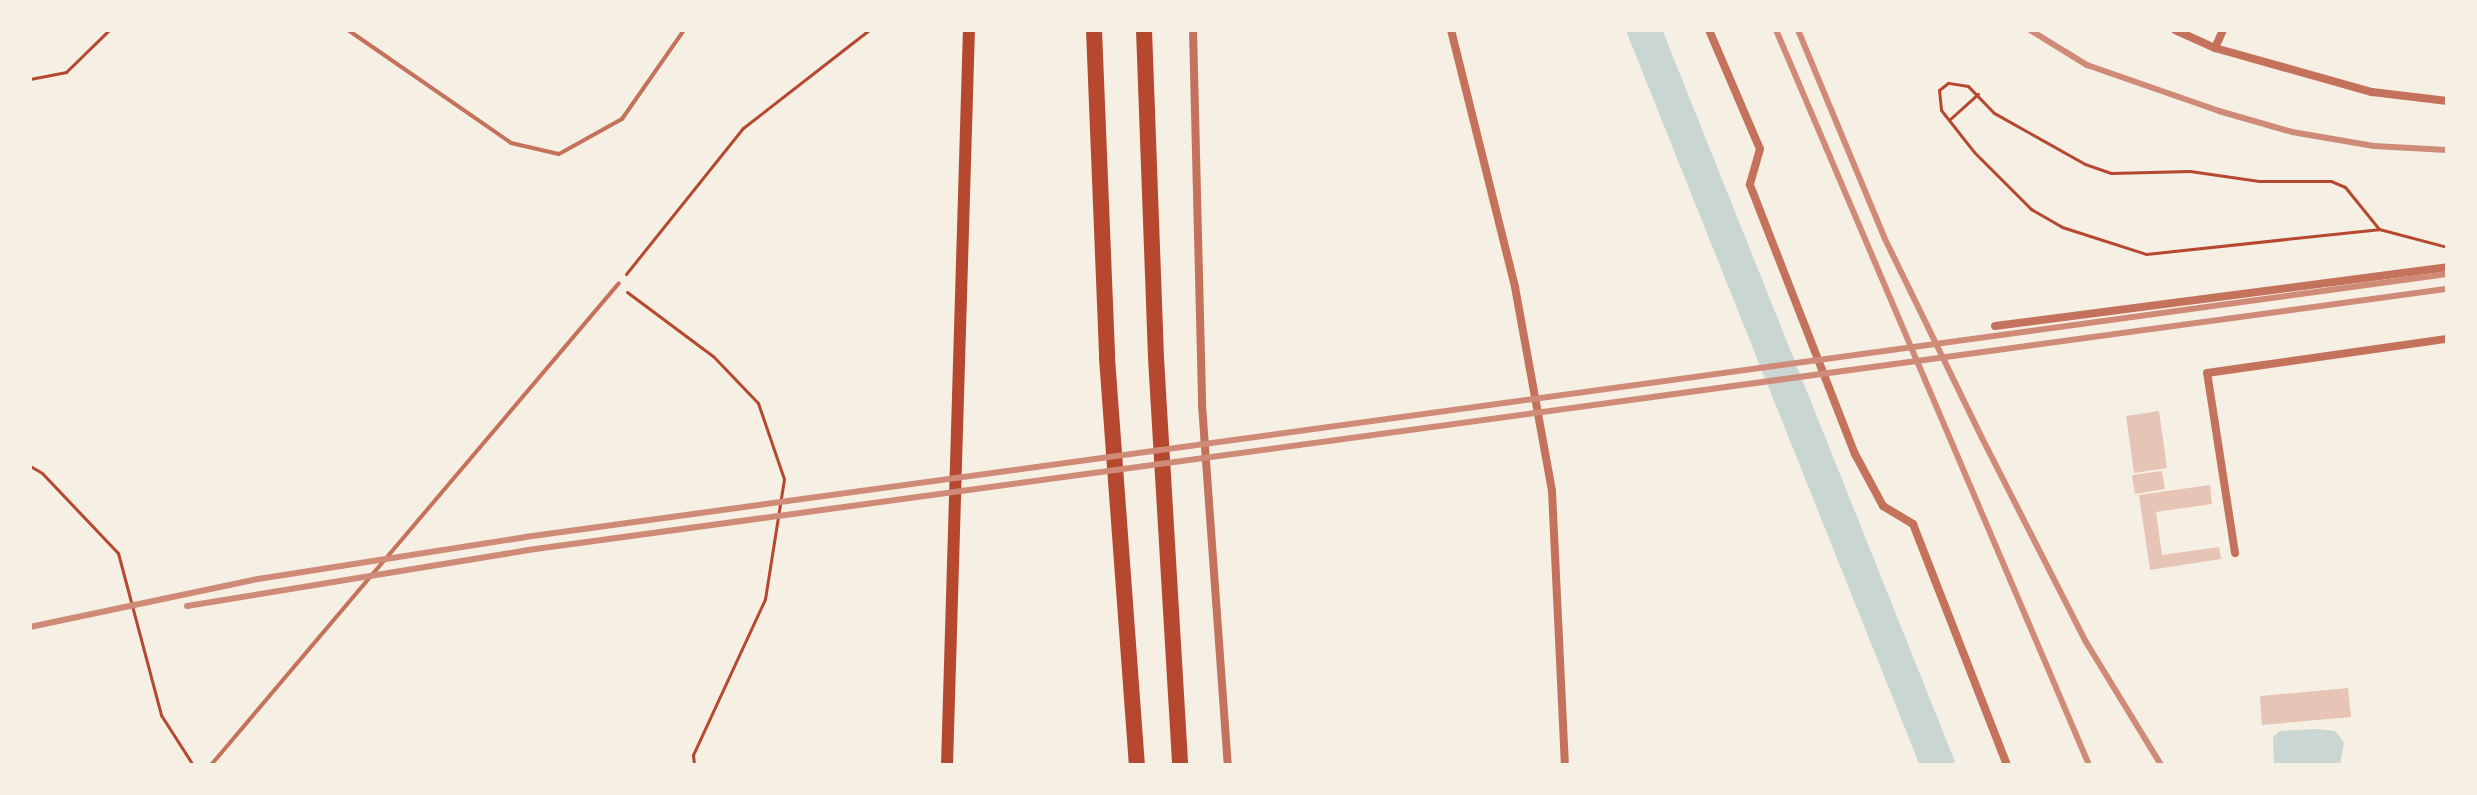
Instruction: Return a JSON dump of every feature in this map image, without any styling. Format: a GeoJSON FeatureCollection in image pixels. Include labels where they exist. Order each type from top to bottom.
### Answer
{"type":"FeatureCollection","features":[{"type":"Feature","properties":{"kind":"highway"},"geometry":{"type":"LineString","coordinates":[[1094,30],[1107,358],[1137,765]]}},
{"type":"Feature","properties":{"kind":"highway"},"geometry":{"type":"LineString","coordinates":[[1144,30],[1156,358],[1180,765]]}},
{"type":"Feature","properties":{"kind":"main road"},"geometry":{"type":"LineString","coordinates":[[947,765],[969,30]]}},
{"type":"Feature","properties":{"kind":"street"},"geometry":{"type":"LineString","coordinates":[[1193,30],[1202,405],[1228,765]]}},
{"type":"Feature","properties":{"kind":"street"},"geometry":{"type":"LineString","coordinates":[[1451,30],[1515,287],[1552,491],[1565,765]]}},
{"type":"Feature","properties":{"kind":"street"},"geometry":{"type":"LineString","coordinates":[[1709,30],[1760,149],[1750,185],[1855,454],[1883,506],[1913,524],[2007,765]]}},
{"type":"Feature","properties":{"kind":"street"},"geometry":{"type":"LineString","coordinates":[[2175,30],[2215,48],[2372,92],[2447,101]]}},
{"type":"Feature","properties":{"kind":"street"},"geometry":{"type":"LineString","coordinates":[[2215,48],[2223,30]]}},
{"type":"Feature","properties":{"kind":"street"},"geometry":{"type":"LineString","coordinates":[[1995,326],[2447,267]]}},
{"type":"Feature","properties":{"kind":"street"},"geometry":{"type":"LineString","coordinates":[[2235,553],[2207,373],[2447,339]]}},
{"type":"Feature","properties":{"kind":"lane"},"geometry":{"type":"LineString","coordinates":[[348,30],[511,143],[559,154],[622,119],[684,30]]}},
{"type":"Feature","properties":{"kind":"lane"},"geometry":{"type":"LineString","coordinates":[[211,765],[619,283]]}},
{"type":"Feature","properties":{"kind":"path"},"geometry":{"type":"LineString","coordinates":[[30,79],[66,72],[109,30]]}},
{"type":"Feature","properties":{"kind":"path"},"geometry":{"type":"LineString","coordinates":[[694,765],[693,755],[765,599],[784,479],[758,403],[713,356],[642,304],[619,283],[743,128],[869,30]]}},
{"type":"Feature","properties":{"kind":"path"},"geometry":{"type":"LineString","coordinates":[[2379,229],[2345,187],[2331,181],[2259,181],[2190,171],[2111,173],[2085,164],[1994,113],[1968,86],[1948,83],[1939,90],[1941,110],[1974,152],[2031,209],[2062,227],[2146,254],[2379,229],[2447,247]]}},
{"type":"Feature","properties":{"kind":"path"},"geometry":{"type":"LineString","coordinates":[[1949,120],[1978,94]]}},
{"type":"Feature","properties":{"kind":"path"},"geometry":{"type":"LineString","coordinates":[[30,466],[118,553],[161,715],[193,765]]}},
{"type":"Feature","properties":{"kind":"shaded area"},"geometry":{"type":"Polygon","coordinates":[[[2280,731],[2335,731],[2344,742],[2340,765],[2274,765],[2273,737],[2280,731]]]}},
{"type":"Feature","properties":{"kind":"building"},"geometry":{"type":"Polygon","coordinates":[[[2159,411],[2167,468],[2134,473],[2126,416],[2159,411]]]}},
{"type":"Feature","properties":{"kind":"building"},"geometry":{"type":"Polygon","coordinates":[[[2162,471],[2165,489],[2135,494],[2132,475],[2162,471]]]}},
{"type":"Feature","properties":{"kind":"building"},"geometry":{"type":"Polygon","coordinates":[[[2210,485],[2212,504],[2156,512],[2162,555],[2219,547],[2221,559],[2150,570],[2139,495],[2210,485]]]}},
{"type":"Feature","properties":{"kind":"building"},"geometry":{"type":"Polygon","coordinates":[[[2348,688],[2351,717],[2262,725],[2260,696],[2348,688]]]}},
{"type":"Feature","properties":{"kind":"waterway"},"geometry":{"type":"LineString","coordinates":[[1644,30],[1938,765]]}},
{"type":"Feature","properties":{"kind":"railway"},"geometry":{"type":"LineString","coordinates":[[1776,30],[2089,765]]}},
{"type":"Feature","properties":{"kind":"railway"},"geometry":{"type":"LineString","coordinates":[[1798,30],[1884,237],[1982,438],[2086,642],[2161,765]]}},
{"type":"Feature","properties":{"kind":"railway"},"geometry":{"type":"LineString","coordinates":[[2030,30],[2087,65],[2219,111],[2292,132],[2374,146],[2447,150]]}},
{"type":"Feature","properties":{"kind":"railway"},"geometry":{"type":"LineString","coordinates":[[30,627],[258,579],[525,537],[2447,274]]}},
{"type":"Feature","properties":{"kind":"railway"},"geometry":{"type":"LineString","coordinates":[[187,606],[528,550],[2447,289]]}}]}
